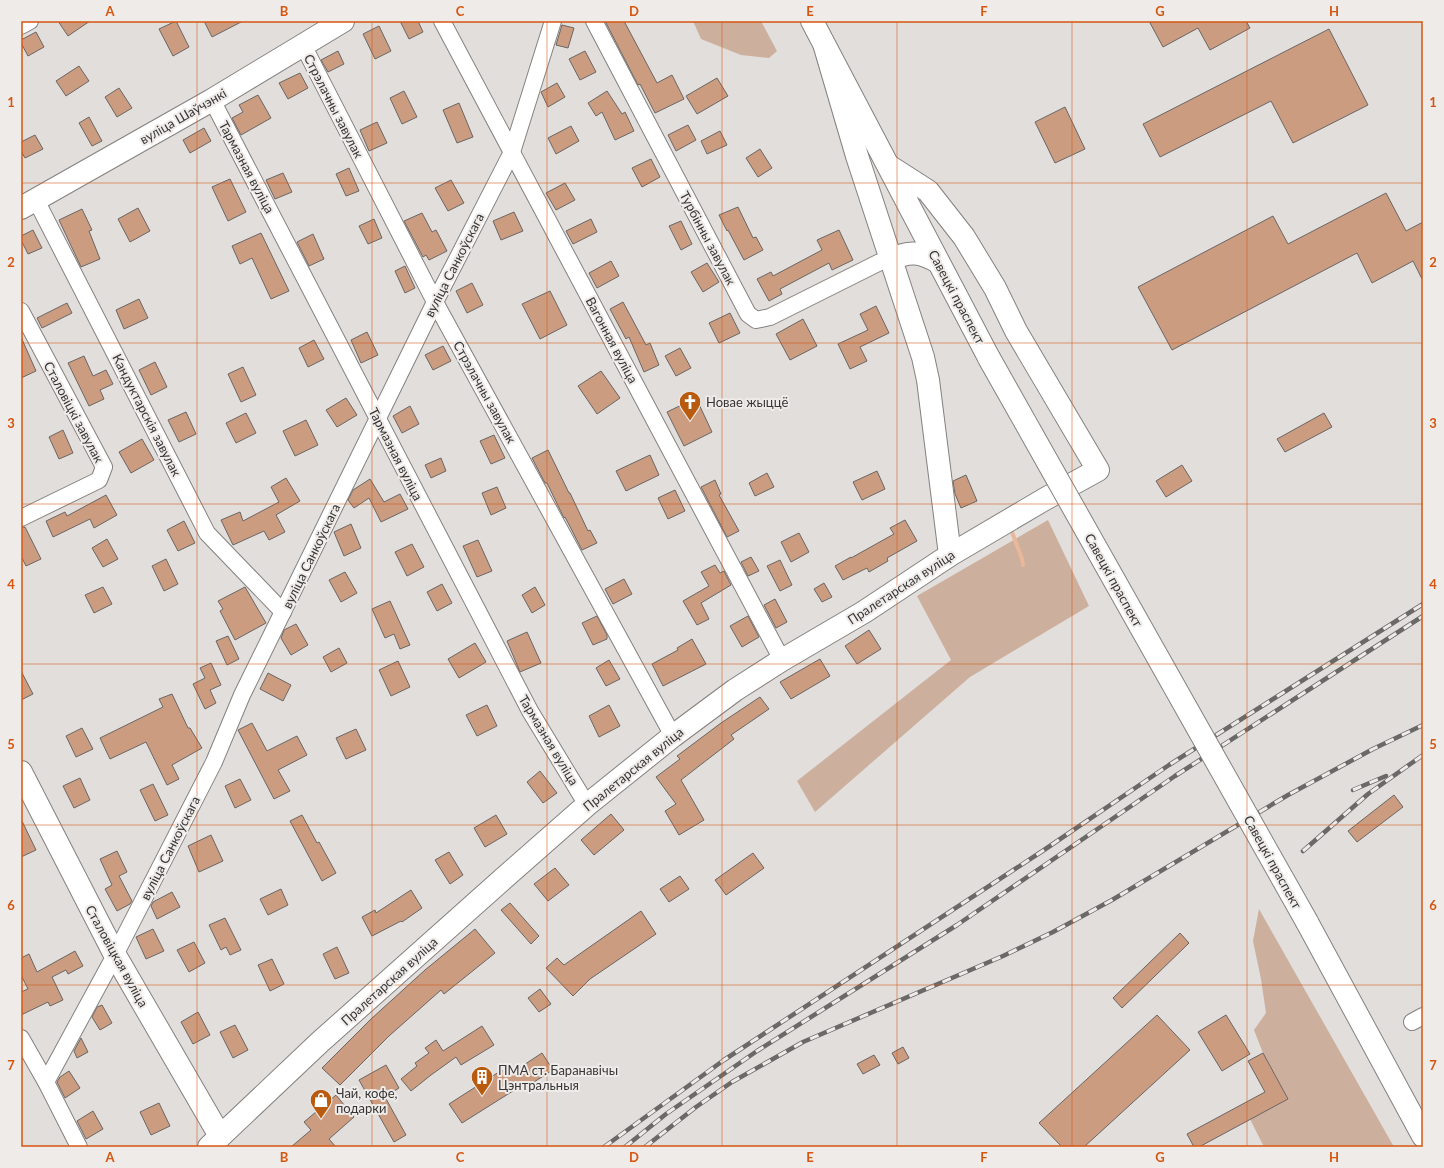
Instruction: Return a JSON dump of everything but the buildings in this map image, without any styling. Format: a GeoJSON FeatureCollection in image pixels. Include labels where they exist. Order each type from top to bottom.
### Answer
{"type":"FeatureCollection","features":[{"type":"Feature","properties":{"kind":"main road","name":"вуліца Шаўчэнкі"},"geometry":{"type":"LineString","coordinates":[[29,204],[212,100],[343,21]]}},
{"type":"Feature","properties":{"kind":"main road","name":"Савецкі праспект"},"geometry":{"type":"LineString","coordinates":[[812,21],[989,358],[1307,922],[1423,1136]]}},
{"type":"Feature","properties":{"kind":"main road"},"geometry":{"type":"LineString","coordinates":[[825,47],[857,156],[924,357],[950,555]]}},
{"type":"Feature","properties":{"kind":"main road","name":"Пралетарская вуліца"},"geometry":{"type":"LineString","coordinates":[[215,1142],[320,1042],[587,805],[673,736],[735,690],[782,660],[864,612],[950,555],[1045,499],[1098,470],[1016,331],[995,288],[964,237],[928,191],[889,166]]}},
{"type":"Feature","properties":{"kind":"main road"},"geometry":{"type":"LineString","coordinates":[[891,260],[903,255],[915,253],[926,255],[938,262]]}},
{"type":"Feature","properties":{"kind":"main road","name":"Сталовіцкая вуліца"},"geometry":{"type":"LineString","coordinates":[[21,772],[115,955],[215,1142]]}},
{"type":"Feature","properties":{"kind":"street"},"geometry":{"type":"LineString","coordinates":[[21,26],[30,21]]}},
{"type":"Feature","properties":{"kind":"street","name":"Вагонная вуліца"},"geometry":{"type":"LineString","coordinates":[[442,21],[782,660]]}},
{"type":"Feature","properties":{"kind":"street","name":"вуліца Санкоўскага"},"geometry":{"type":"LineString","coordinates":[[46,1082],[115,955],[214,762],[242,695],[435,302],[512,152],[553,21]]}},
{"type":"Feature","properties":{"kind":"street","name":"Турбінны завулак"},"geometry":{"type":"LineString","coordinates":[[594,21],[748,314],[756,320],[770,317],[880,262],[891,260]]}},
{"type":"Feature","properties":{"kind":"street","name":"Стрэлачны завулак"},"geometry":{"type":"LineString","coordinates":[[302,45],[435,302],[673,736]]}},
{"type":"Feature","properties":{"kind":"street","name":"Тармазная вуліца"},"geometry":{"type":"LineString","coordinates":[[212,100],[530,711],[587,805]]}},
{"type":"Feature","properties":{"kind":"street","name":"Кандуктарскія завулак"},"geometry":{"type":"LineString","coordinates":[[29,204],[207,533],[283,612]]}},
{"type":"Feature","properties":{"kind":"street","name":"Сталовіцкі завулак"},"geometry":{"type":"LineString","coordinates":[[21,311],[104,467],[99,480],[21,518]]}},
{"type":"Feature","properties":{"kind":"street"},"geometry":{"type":"LineString","coordinates":[[21,1038],[46,1082],[79,1147]]}},
{"type":"Feature","properties":{"kind":"shaded area"},"geometry":{"type":"Polygon","coordinates":[[[693,21],[761,21],[777,51],[769,58],[741,55],[701,39],[693,21]]]}},
{"type":"Feature","properties":{"kind":"shaded area"},"geometry":{"type":"Polygon","coordinates":[[[1048,520],[1089,606],[970,677],[815,812],[797,781],[951,660],[917,596],[1048,520]]]}},
{"type":"Feature","properties":{"kind":"shaded area"},"geometry":{"type":"Polygon","coordinates":[[[1259,909],[1394,1147],[1264,1147],[1250,1119],[1288,1099],[1263,1053],[1254,1030],[1266,1013],[1253,941],[1259,909]]]}},
{"type":"Feature","properties":{"kind":"waterway"},"geometry":{"type":"LineString","coordinates":[[1012,532],[1023,565]]}},
{"type":"Feature","properties":{"kind":"railway"},"geometry":{"type":"LineString","coordinates":[[604,1147],[724,1060],[1044,850],[1169,765],[1423,604]]}},
{"type":"Feature","properties":{"kind":"railway"},"geometry":{"type":"LineString","coordinates":[[625,1147],[666,1114],[757,1051],[957,925],[1175,776],[1423,616]]}},
{"type":"Feature","properties":{"kind":"railway"},"geometry":{"type":"LineString","coordinates":[[645,1147],[696,1107],[732,1082],[803,1042],[1003,956],[1053,932],[1112,900],[1288,795],[1373,749],[1423,725]]}},
{"type":"Feature","properties":{"kind":"railway"},"geometry":{"type":"LineString","coordinates":[[1303,851],[1368,794],[1423,755]]}},
{"type":"Feature","properties":{"kind":"railway"},"geometry":{"type":"LineString","coordinates":[[1353,790],[1386,776]]}},
{"type":"Feature","properties":{"kind":"place","name":"Новае жыццё"},"geometry":{"type":"Point","coordinates":[690,422]}},
{"type":"Feature","properties":{"kind":"place","name":"ПМА ст. Баранавічы Цэнтральныя"},"geometry":{"type":"Point","coordinates":[482,1096]}},
{"type":"Feature","properties":{"kind":"place","name":"Чай, кофе, подарки"},"geometry":{"type":"Point","coordinates":[321,1120]}}]}
